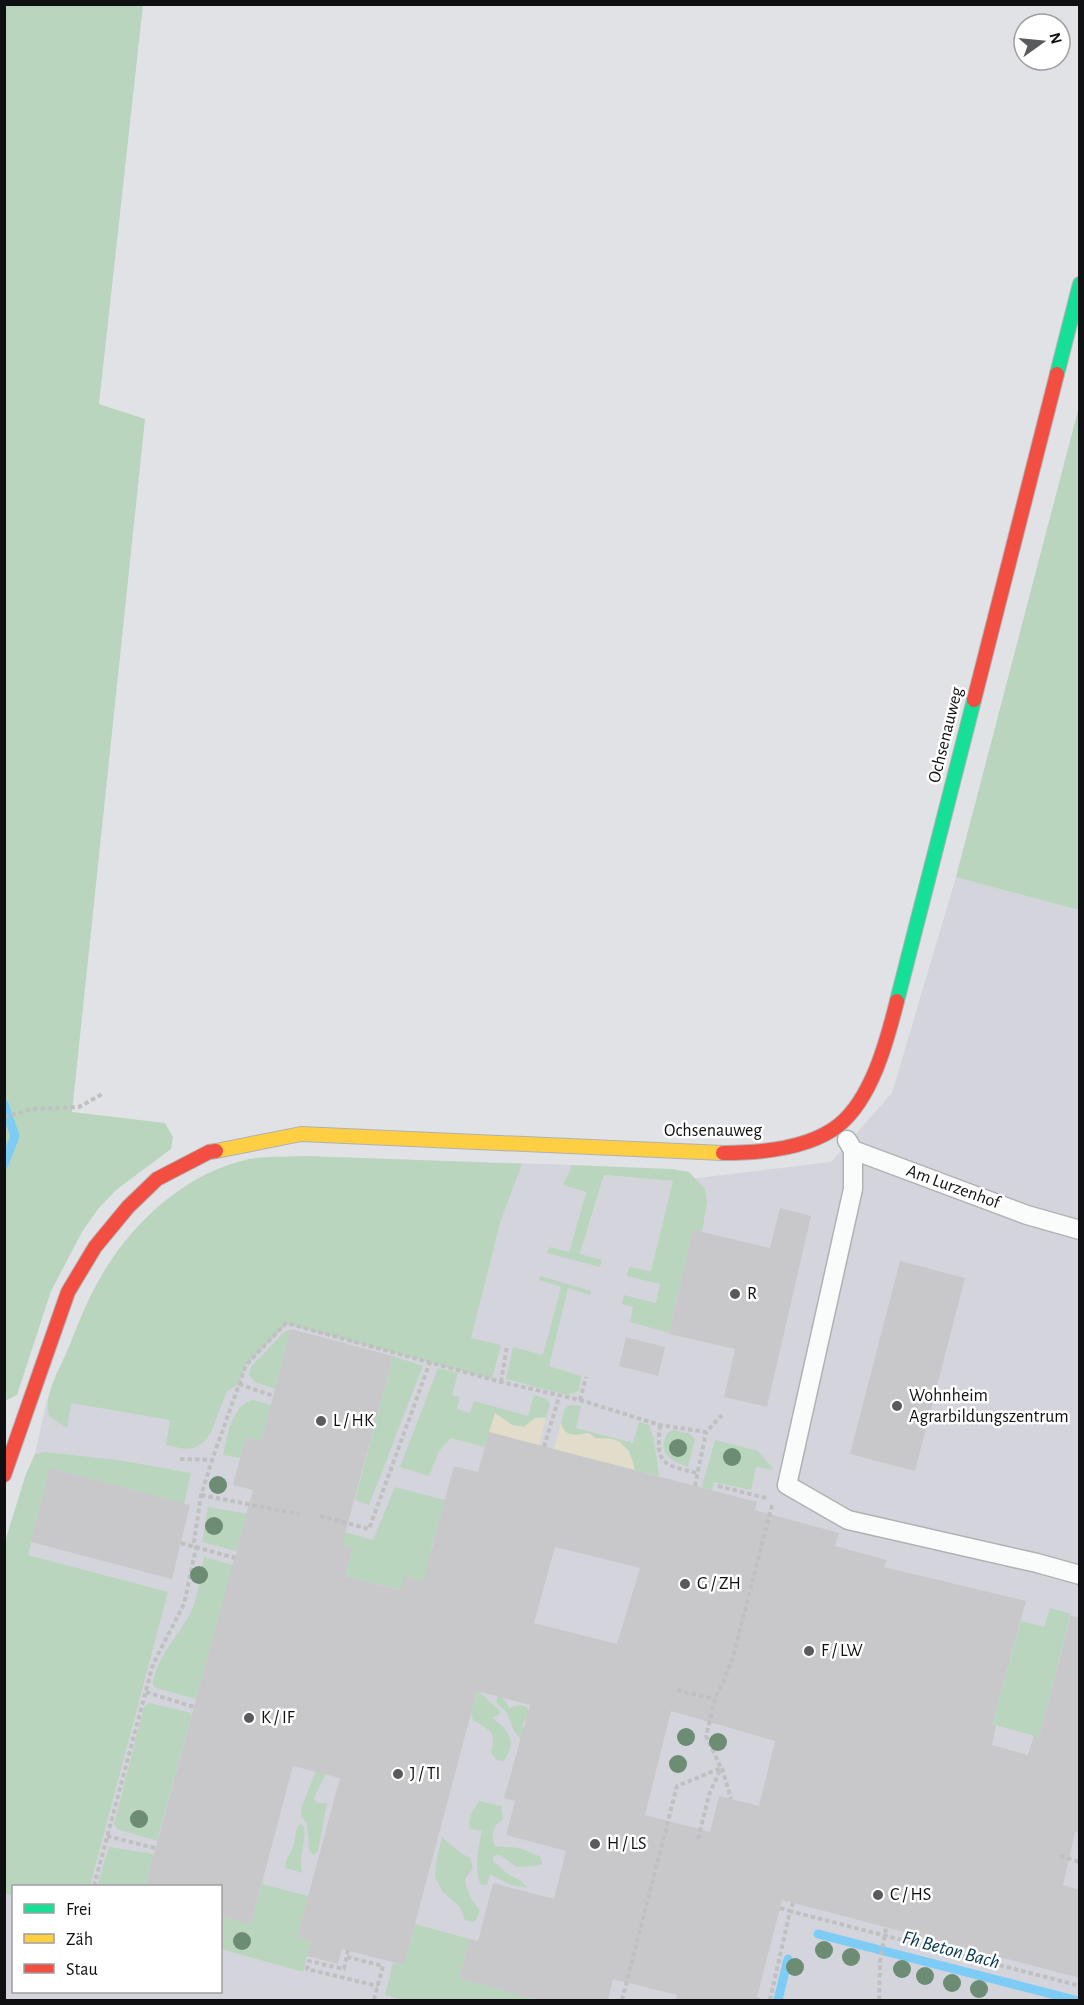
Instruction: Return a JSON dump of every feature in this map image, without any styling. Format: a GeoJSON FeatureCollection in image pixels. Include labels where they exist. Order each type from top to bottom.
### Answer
{"type":"FeatureCollection","features":[{"type":"Feature","properties":{"kind":"street","name":"Ochsenauweg"},"geometry":{"type":"LineString","coordinates":[[4,1475],[68,1292],[95,1247],[128,1207],[157,1179],[209,1152],[301,1134],[726,1153],[776,1148],[812,1140],[839,1126],[868,1086],[888,1042],[1080,284]]}},
{"type":"Feature","properties":{"kind":"lane"},"geometry":{"type":"LineString","coordinates":[[839,1126],[853,1150],[853,1189],[787,1485],[848,1520],[1080,1575]]}},
{"type":"Feature","properties":{"kind":"lane","name":"Am Lurzenhof"},"geometry":{"type":"LineString","coordinates":[[853,1150],[1027,1215],[1080,1230]]}},
{"type":"Feature","properties":{"kind":"path"},"geometry":{"type":"LineString","coordinates":[[4,1117],[32,1109],[79,1107],[104,1093]]}},
{"type":"Feature","properties":{"kind":"path"},"geometry":{"type":"LineString","coordinates":[[94,1885],[153,1664],[184,1604],[196,1548],[194,1542],[201,1495],[212,1460],[246,1365],[286,1323],[501,1382],[580,1400],[660,1425],[706,1432]]}},
{"type":"Feature","properties":{"kind":"path"},"geometry":{"type":"LineString","coordinates":[[501,1382],[507,1346]]}},
{"type":"Feature","properties":{"kind":"path"},"geometry":{"type":"LineString","coordinates":[[320,1516],[369,1529],[430,1362]]}},
{"type":"Feature","properties":{"kind":"path"},"geometry":{"type":"LineString","coordinates":[[580,1400],[586,1377]]}},
{"type":"Feature","properties":{"kind":"path"},"geometry":{"type":"LineString","coordinates":[[239,1384],[273,1396]]}},
{"type":"Feature","properties":{"kind":"path"},"geometry":{"type":"LineString","coordinates":[[544,1447],[559,1397]]}},
{"type":"Feature","properties":{"kind":"path"},"geometry":{"type":"LineString","coordinates":[[695,1486],[706,1432],[722,1416]]}},
{"type":"Feature","properties":{"kind":"path"},"geometry":{"type":"LineString","coordinates":[[660,1425],[658,1446],[661,1458],[669,1466],[698,1473]]}},
{"type":"Feature","properties":{"kind":"path"},"geometry":{"type":"LineString","coordinates":[[180,1459],[212,1460]]}},
{"type":"Feature","properties":{"kind":"path"},"geometry":{"type":"LineString","coordinates":[[718,1486],[775,1500],[770,1508],[732,1661],[715,1699],[706,1736],[722,1767],[731,1799]]}},
{"type":"Feature","properties":{"kind":"path"},"geometry":{"type":"LineString","coordinates":[[201,1495],[299,1514]]}},
{"type":"Feature","properties":{"kind":"path"},"geometry":{"type":"LineString","coordinates":[[181,1543],[235,1558]]}},
{"type":"Feature","properties":{"kind":"path"},"geometry":{"type":"LineString","coordinates":[[677,1690],[715,1699]]}},
{"type":"Feature","properties":{"kind":"path"},"geometry":{"type":"LineString","coordinates":[[146,1692],[194,1707]]}},
{"type":"Feature","properties":{"kind":"path"},"geometry":{"type":"LineString","coordinates":[[698,1839],[709,1795],[722,1767]]}},
{"type":"Feature","properties":{"kind":"path"},"geometry":{"type":"LineString","coordinates":[[622,2001],[678,1786],[722,1767]]}},
{"type":"Feature","properties":{"kind":"path"},"geometry":{"type":"LineString","coordinates":[[106,1836],[155,1848]]}},
{"type":"Feature","properties":{"kind":"path"},"geometry":{"type":"LineString","coordinates":[[1060,1856],[1080,1862]]}},
{"type":"Feature","properties":{"kind":"path"},"geometry":{"type":"LineString","coordinates":[[770,2001],[793,1903]]}},
{"type":"Feature","properties":{"kind":"path"},"geometry":{"type":"LineString","coordinates":[[780,1908],[1080,1986]]}},
{"type":"Feature","properties":{"kind":"path"},"geometry":{"type":"LineString","coordinates":[[879,2001],[880,1962],[886,1928]]}},
{"type":"Feature","properties":{"kind":"path"},"geometry":{"type":"LineString","coordinates":[[348,1950],[344,1969],[309,1961],[307,1969],[378,1986]]}},
{"type":"Feature","properties":{"kind":"path"},"geometry":{"type":"LineString","coordinates":[[346,1957],[383,1966],[374,2001]]}},
{"type":"Feature","properties":{"kind":"shaded area"},"geometry":{"type":"Polygon","coordinates":[[[1079,407],[1079,2000],[5,2000],[5,1545],[26,1474],[35,1454],[47,1400],[82,1315],[99,1280],[119,1249],[144,1221],[173,1195],[208,1173],[304,1156],[572,1165],[563,1185],[586,1191],[569,1252],[549,1247],[580,1255],[604,1175],[673,1181],[831,1162],[892,1093],[956,877],[1079,407]]]}},
{"type":"Feature","properties":{"kind":"green space"},"geometry":{"type":"Polygon","coordinates":[[[5,5],[143,5],[99,404],[145,419],[72,1112],[165,1123],[173,1137],[171,1149],[116,1190],[98,1209],[82,1232],[51,1291],[17,1395],[5,1401],[5,5]]]}},
{"type":"Feature","properties":{"kind":"green space"},"geometry":{"type":"Polygon","coordinates":[[[1079,407],[1079,910],[956,877],[1079,407]]]}},
{"type":"Feature","properties":{"kind":"green space"},"geometry":{"type":"Polygon","coordinates":[[[304,1156],[522,1164],[501,1220],[471,1338],[501,1345],[492,1379],[287,1324],[246,1365],[239,1384],[227,1391],[211,1432],[205,1441],[194,1448],[185,1449],[166,1445],[170,1420],[71,1403],[67,1428],[49,1416],[48,1399],[54,1381],[91,1296],[112,1259],[144,1220],[182,1188],[225,1166],[256,1158],[304,1156]]]}},
{"type":"Feature","properties":{"kind":"green space"},"geometry":{"type":"Polygon","coordinates":[[[572,1165],[672,1169],[689,1172],[705,1189],[707,1202],[702,1232],[693,1230],[669,1333],[630,1322],[633,1307],[622,1304],[624,1295],[656,1303],[660,1284],[627,1276],[629,1267],[651,1271],[673,1181],[604,1175],[580,1254],[602,1260],[600,1267],[547,1253],[549,1247],[569,1252],[586,1192],[563,1185],[572,1165]]]}},
{"type":"Feature","properties":{"kind":"green space"},"geometry":{"type":"Polygon","coordinates":[[[540,1276],[591,1291],[590,1295],[568,1288],[549,1366],[581,1376],[579,1391],[567,1395],[506,1379],[513,1347],[543,1355],[561,1287],[539,1280],[540,1276]]]}},
{"type":"Feature","properties":{"kind":"green space"},"geometry":{"type":"Polygon","coordinates":[[[291,1329],[275,1389],[254,1382],[249,1374],[251,1367],[283,1333],[291,1329]]]}},
{"type":"Feature","properties":{"kind":"green space"},"geometry":{"type":"Polygon","coordinates":[[[393,1356],[423,1366],[369,1505],[355,1500],[393,1356]]]}},
{"type":"Feature","properties":{"kind":"green space"},"geometry":{"type":"Polygon","coordinates":[[[438,1368],[458,1373],[452,1395],[460,1397],[457,1409],[470,1413],[474,1401],[528,1416],[534,1395],[547,1399],[550,1404],[546,1418],[540,1417],[524,1427],[512,1425],[495,1413],[485,1447],[451,1438],[439,1451],[429,1476],[400,1467],[438,1368]]]}},
{"type":"Feature","properties":{"kind":"green space"},"geometry":{"type":"Polygon","coordinates":[[[253,1400],[271,1405],[261,1441],[246,1437],[240,1458],[223,1455],[235,1415],[245,1404],[253,1400]]]}},
{"type":"Feature","properties":{"kind":"green space"},"geometry":{"type":"Polygon","coordinates":[[[573,1405],[581,1406],[576,1428],[633,1443],[639,1422],[649,1425],[654,1440],[659,1476],[635,1470],[629,1450],[615,1440],[567,1434],[561,1423],[565,1409],[573,1405]]]}},
{"type":"Feature","properties":{"kind":"green space"},"geometry":{"type":"Polygon","coordinates":[[[673,1430],[690,1434],[695,1439],[688,1467],[667,1456],[664,1440],[667,1433],[673,1430]]]}},
{"type":"Feature","properties":{"kind":"green space"},"geometry":{"type":"Polygon","coordinates":[[[715,1440],[758,1451],[774,1470],[756,1467],[751,1490],[714,1482],[712,1490],[702,1487],[715,1440]]]}},
{"type":"Feature","properties":{"kind":"green space"},"geometry":{"type":"Polygon","coordinates":[[[45,1452],[118,1460],[191,1473],[184,1504],[50,1468],[28,1555],[168,1592],[90,1885],[12,1885],[12,1896],[5,1894],[4,1545],[26,1474],[35,1454],[45,1452]]]}},
{"type":"Feature","properties":{"kind":"green space"},"geometry":{"type":"Polygon","coordinates":[[[395,1487],[445,1500],[430,1553],[442,1600],[345,1576],[353,1548],[313,1537],[317,1524],[373,1540],[395,1487]]]}},
{"type":"Feature","properties":{"kind":"green space"},"geometry":{"type":"Polygon","coordinates":[[[208,1507],[296,1522],[246,1519],[236,1551],[202,1542],[208,1507]]]}},
{"type":"Feature","properties":{"kind":"green space"},"geometry":{"type":"Polygon","coordinates":[[[204,1557],[233,1565],[196,1699],[153,1686],[157,1667],[194,1606],[204,1557]]]}},
{"type":"Feature","properties":{"kind":"green space"},"geometry":{"type":"Polygon","coordinates":[[[1050,1608],[1071,1614],[1039,1737],[992,1724],[1021,1621],[1044,1627],[1050,1608]]]}},
{"type":"Feature","properties":{"kind":"green space"},"geometry":{"type":"Polygon","coordinates":[[[477,1690],[499,1710],[500,1714],[492,1718],[508,1732],[510,1737],[510,1748],[504,1761],[497,1760],[491,1753],[493,1740],[490,1732],[473,1720],[471,1714],[477,1690]]]}},
{"type":"Feature","properties":{"kind":"green space"},"geometry":{"type":"Polygon","coordinates":[[[498,1696],[502,1697],[510,1708],[519,1705],[528,1708],[522,1726],[527,1730],[521,1739],[514,1731],[507,1713],[496,1702],[498,1696]]]}},
{"type":"Feature","properties":{"kind":"green space"},"geometry":{"type":"Polygon","coordinates":[[[149,1703],[192,1713],[157,1841],[117,1829],[114,1824],[144,1707],[149,1703]]]}},
{"type":"Feature","properties":{"kind":"green space"},"geometry":{"type":"Polygon","coordinates":[[[318,1765],[328,1769],[314,1798],[317,1803],[327,1803],[318,1851],[314,1855],[309,1851],[307,1823],[302,1817],[301,1809],[318,1765]]]}},
{"type":"Feature","properties":{"kind":"green space"},"geometry":{"type":"Polygon","coordinates":[[[479,1801],[501,1806],[503,1819],[493,1834],[495,1846],[520,1848],[541,1857],[542,1865],[517,1867],[500,1855],[493,1856],[493,1861],[528,1888],[511,1885],[490,1874],[487,1885],[480,1884],[477,1864],[482,1831],[470,1829],[469,1825],[471,1814],[479,1801]]]}},
{"type":"Feature","properties":{"kind":"green space"},"geometry":{"type":"Polygon","coordinates":[[[300,1824],[304,1826],[305,1832],[301,1863],[303,1873],[285,1868],[300,1824]]]}},
{"type":"Feature","properties":{"kind":"green space"},"geometry":{"type":"Polygon","coordinates":[[[442,1837],[459,1852],[470,1858],[473,1868],[465,1879],[470,1896],[480,1910],[476,1920],[472,1922],[465,1920],[460,1907],[442,1891],[435,1877],[442,1837]]]}},
{"type":"Feature","properties":{"kind":"green space"},"geometry":{"type":"Polygon","coordinates":[[[109,1847],[154,1854],[145,1885],[97,1885],[109,1847]]]}},
{"type":"Feature","properties":{"kind":"green space"},"geometry":{"type":"Polygon","coordinates":[[[262,1884],[308,1896],[297,1937],[311,1941],[303,1972],[222,1949],[222,1917],[251,1924],[262,1884]]]}},
{"type":"Feature","properties":{"kind":"green space"},"geometry":{"type":"Polygon","coordinates":[[[415,1924],[470,1939],[459,1978],[541,2000],[405,2000],[385,1995],[393,1963],[404,1965],[415,1924]]]}},
{"type":"Feature","properties":{"kind":"sand"},"geometry":{"type":"Polygon","coordinates":[[[495,1413],[512,1425],[524,1427],[535,1418],[546,1418],[539,1446],[489,1432],[495,1413]]]}},
{"type":"Feature","properties":{"kind":"sand"},"geometry":{"type":"Polygon","coordinates":[[[561,1423],[568,1433],[575,1435],[589,1433],[596,1439],[610,1439],[621,1443],[630,1455],[635,1470],[554,1450],[561,1423]]]}},
{"type":"Feature","properties":{"kind":"building","name":"R"},"geometry":{"type":"Polygon","coordinates":[[[780,1208],[811,1216],[767,1407],[724,1397],[735,1349],[669,1334],[693,1230],[770,1248],[780,1208]]]}},
{"type":"Feature","properties":{"kind":"building","name":"Wohnheim Agrarbildungszentrum"},"geometry":{"type":"Polygon","coordinates":[[[900,1261],[965,1278],[915,1471],[850,1454],[900,1261]]]}},
{"type":"Feature","properties":{"kind":"building"},"geometry":{"type":"Polygon","coordinates":[[[291,1329],[393,1356],[342,1545],[353,1548],[345,1576],[400,1590],[404,1576],[423,1581],[454,1466],[478,1472],[489,1432],[757,1502],[755,1510],[839,1533],[835,1546],[887,1560],[884,1567],[1026,1601],[992,1724],[996,1726],[992,1745],[1028,1755],[1034,1735],[1039,1737],[1071,1616],[1080,1617],[1080,1833],[1075,1832],[1063,1885],[1080,1890],[1080,1978],[782,1900],[756,2001],[676,2001],[677,1995],[613,1979],[608,2001],[541,2001],[459,1978],[470,1939],[478,1941],[493,1883],[554,1899],[566,1851],[506,1835],[515,1801],[504,1798],[530,1705],[477,1691],[404,1965],[342,1949],[338,1964],[307,1956],[311,1941],[297,1937],[340,1778],[293,1766],[251,1924],[222,1917],[222,1885],[146,1885],[253,1490],[233,1485],[246,1437],[261,1441],[291,1329]],[[555,1547],[534,1623],[617,1644],[640,1568],[555,1547]],[[671,1711],[645,1815],[710,1832],[719,1796],[759,1806],[775,1741],[671,1711]]]}},
{"type":"Feature","properties":{"kind":"building"},"geometry":{"type":"Polygon","coordinates":[[[626,1337],[665,1347],[658,1376],[619,1366],[626,1337]]]}},
{"type":"Feature","properties":{"kind":"building"},"geometry":{"type":"Polygon","coordinates":[[[50,1468],[190,1505],[172,1579],[31,1542],[50,1468]]]}},
{"type":"Feature","properties":{"kind":"waterway"},"geometry":{"type":"LineString","coordinates":[[4,1104],[15,1136],[4,1164]]}},
{"type":"Feature","properties":{"kind":"waterway","name":"Fh Beton Bach"},"geometry":{"type":"LineString","coordinates":[[818,1934],[1075,2000]]}},
{"type":"Feature","properties":{"kind":"waterway","name":"Fh Beton Bach"},"geometry":{"type":"LineString","coordinates":[[778,2000],[788,1959]]}},
{"type":"Feature","properties":{"kind":"traffic: fast"},"geometry":{"type":"LineString","coordinates":[[1057,374],[1080,284]]}},
{"type":"Feature","properties":{"kind":"traffic: fast"},"geometry":{"type":"LineString","coordinates":[[897,1001],[974,700]]}},
{"type":"Feature","properties":{"kind":"traffic: slow"},"geometry":{"type":"LineString","coordinates":[[216,1151],[301,1134],[723,1153]]}},
{"type":"Feature","properties":{"kind":"traffic: jam"},"geometry":{"type":"LineString","coordinates":[[974,700],[1057,374]]}},
{"type":"Feature","properties":{"kind":"traffic: jam"},"geometry":{"type":"LineString","coordinates":[[723,1153],[784,1148],[813,1140],[839,1125],[861,1100],[877,1068],[897,1001]]}},
{"type":"Feature","properties":{"kind":"traffic: jam"},"geometry":{"type":"LineString","coordinates":[[4,1475],[68,1292],[95,1247],[128,1207],[157,1179],[209,1152],[216,1151]]}},
{"type":"Feature","properties":{"kind":"place","name":"R"},"geometry":{"type":"Point","coordinates":[735,1294]}},
{"type":"Feature","properties":{"kind":"place","name":"Wohnheim Agrarbildungszentrum"},"geometry":{"type":"Point","coordinates":[897,1406]}},
{"type":"Feature","properties":{"kind":"place","name":"L / HK"},"geometry":{"type":"Point","coordinates":[321,1421]}},
{"type":"Feature","properties":{"kind":"place","name":"G / ZH"},"geometry":{"type":"Point","coordinates":[685,1584]}},
{"type":"Feature","properties":{"kind":"place","name":"F / LW"},"geometry":{"type":"Point","coordinates":[809,1651]}},
{"type":"Feature","properties":{"kind":"place","name":"K / IF"},"geometry":{"type":"Point","coordinates":[249,1718]}},
{"type":"Feature","properties":{"kind":"place","name":"J / TI"},"geometry":{"type":"Point","coordinates":[398,1774]}},
{"type":"Feature","properties":{"kind":"place","name":"H / LS"},"geometry":{"type":"Point","coordinates":[595,1844]}},
{"type":"Feature","properties":{"kind":"place","name":"C / HS"},"geometry":{"type":"Point","coordinates":[878,1895]}}]}
